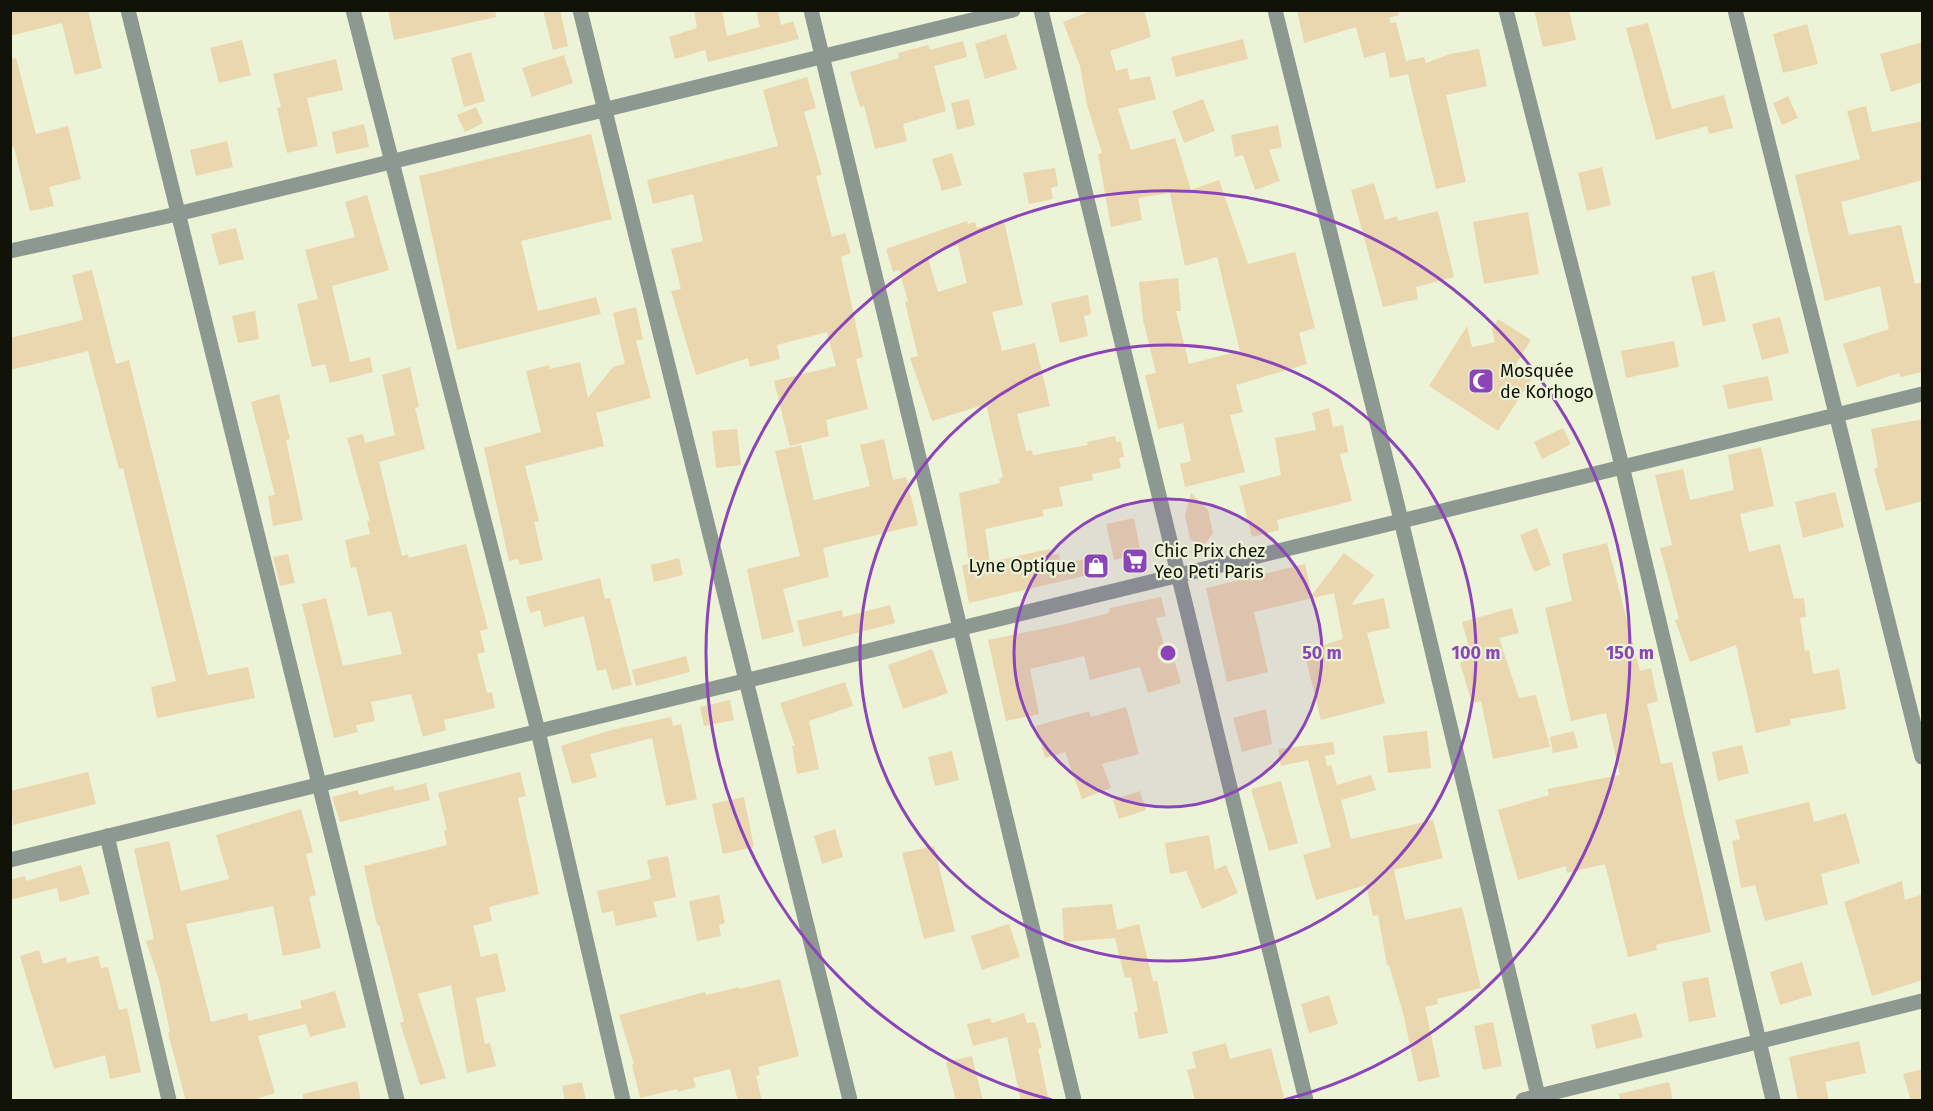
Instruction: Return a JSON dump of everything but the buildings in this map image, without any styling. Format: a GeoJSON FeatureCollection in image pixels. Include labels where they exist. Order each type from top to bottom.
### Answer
{"type":"FeatureCollection","features":[{"type":"Feature","properties":{"kind":"street"},"geometry":{"type":"LineString","coordinates":[[128,10],[397,1101]]}},
{"type":"Feature","properties":{"kind":"street"},"geometry":{"type":"LineString","coordinates":[[353,10],[538,731],[623,1101]]}},
{"type":"Feature","properties":{"kind":"street"},"geometry":{"type":"LineString","coordinates":[[580,10],[850,1101]]}},
{"type":"Feature","properties":{"kind":"street"},"geometry":{"type":"LineString","coordinates":[[811,10],[1074,1101]]}},
{"type":"Feature","properties":{"kind":"street"},"geometry":{"type":"LineString","coordinates":[[10,251],[177,214],[1013,10]]}},
{"type":"Feature","properties":{"kind":"street"},"geometry":{"type":"LineString","coordinates":[[1041,10],[1306,1101]]}},
{"type":"Feature","properties":{"kind":"street"},"geometry":{"type":"LineString","coordinates":[[1275,10],[1401,520],[1533,1099],[1760,1040],[1923,1001]]}},
{"type":"Feature","properties":{"kind":"street"},"geometry":{"type":"LineString","coordinates":[[1506,10],[1622,466],[1773,1101]]}},
{"type":"Feature","properties":{"kind":"street"},"geometry":{"type":"LineString","coordinates":[[1735,10],[1923,757]]}},
{"type":"Feature","properties":{"kind":"street"},"geometry":{"type":"LineString","coordinates":[[10,860],[1923,394]]}},
{"type":"Feature","properties":{"kind":"street"},"geometry":{"type":"LineString","coordinates":[[107,836],[169,1101]]}},
{"type":"Feature","properties":{"kind":"place","name":"Mosquée de Korhogo"},"geometry":{"type":"Point","coordinates":[1481,381]}},
{"type":"Feature","properties":{"kind":"place","name":"Chic Prix chez Yeo Peti Paris"},"geometry":{"type":"Point","coordinates":[1135,561]}},
{"type":"Feature","properties":{"kind":"place","name":"Lyne Optique"},"geometry":{"type":"Point","coordinates":[1096,566]}}]}
